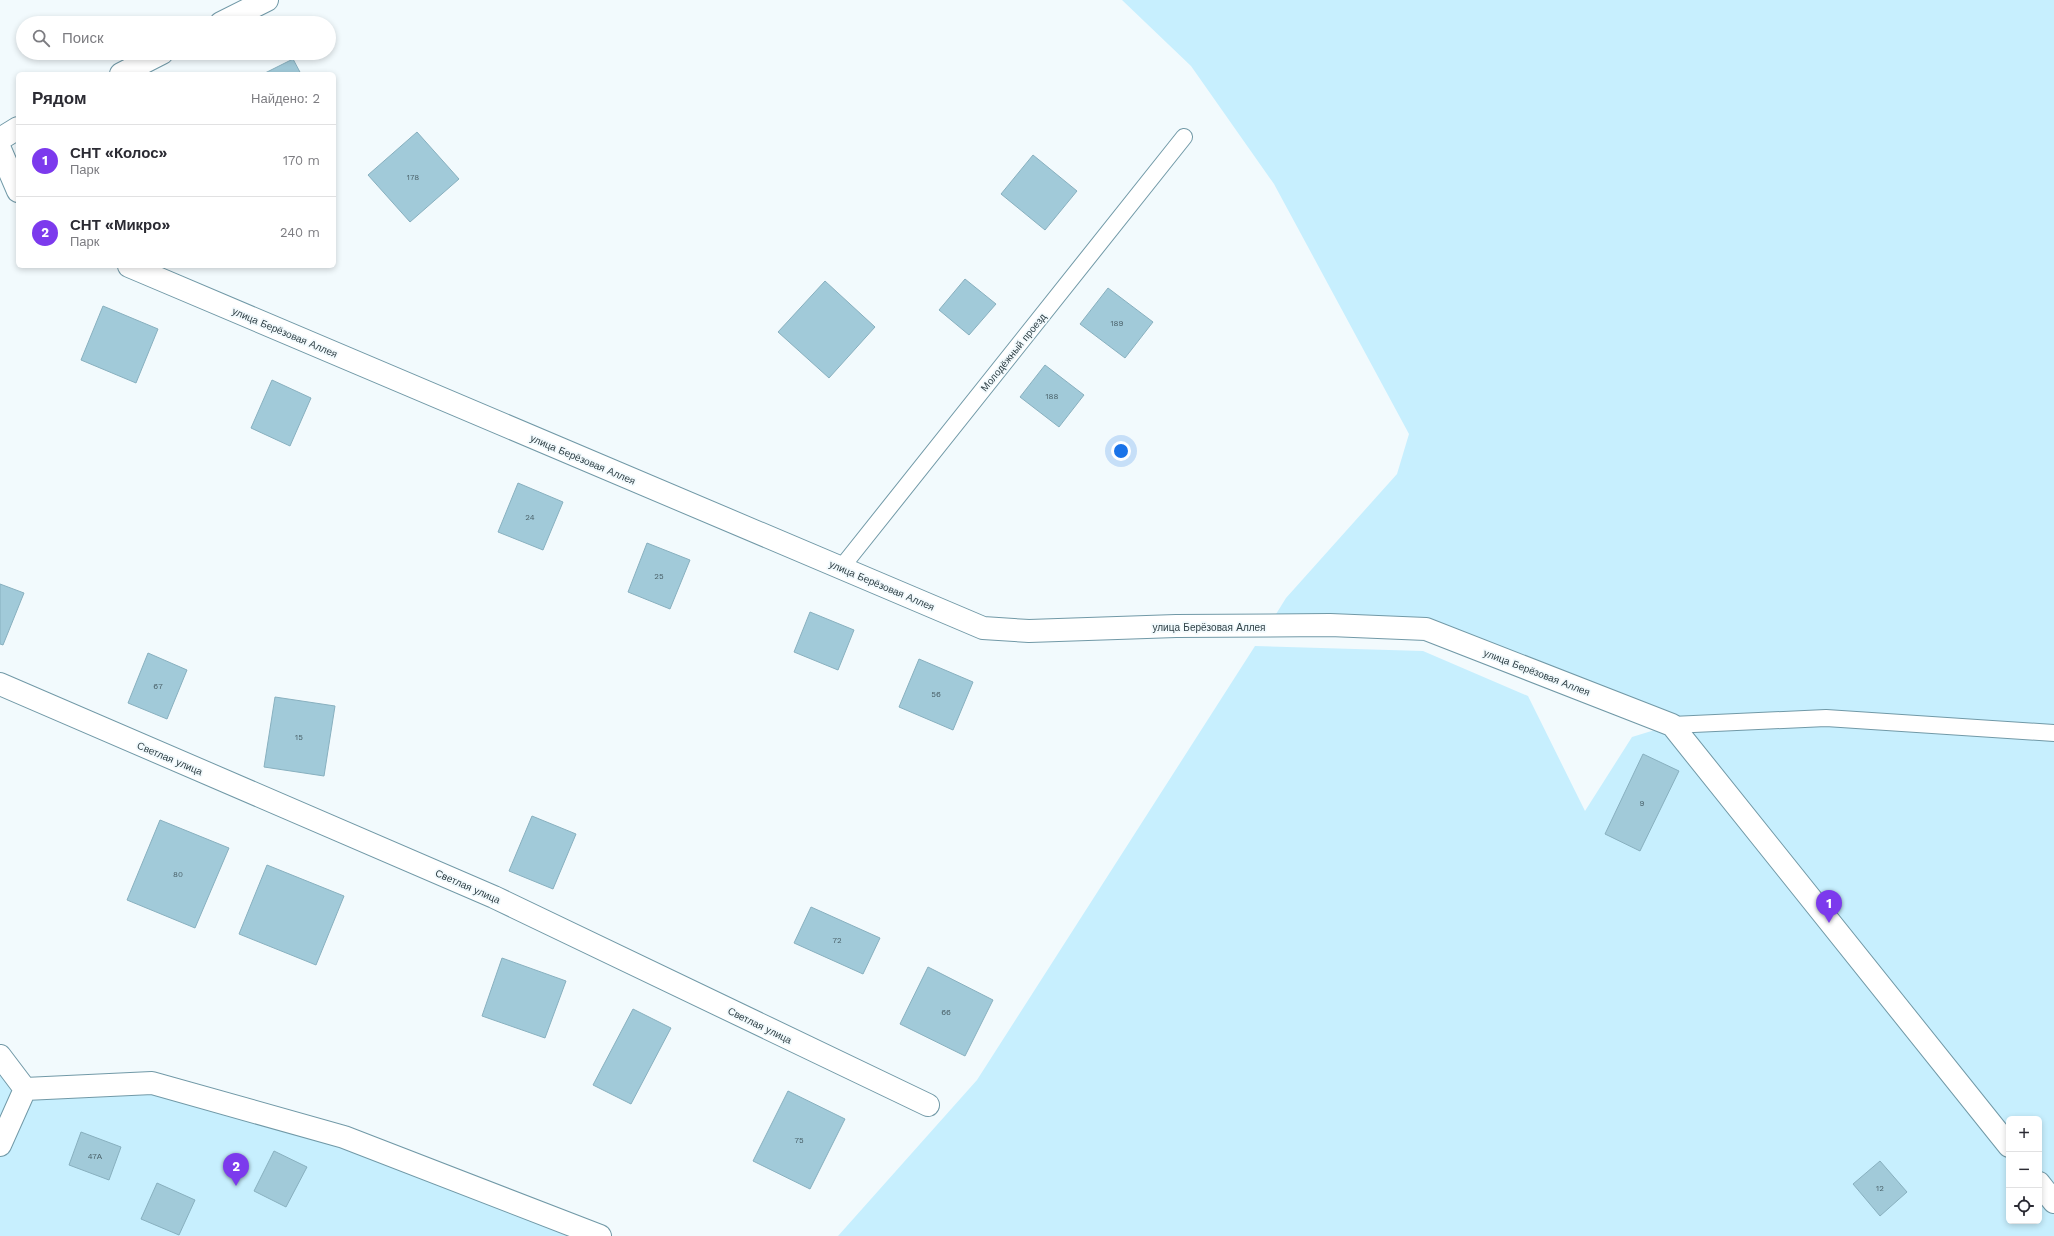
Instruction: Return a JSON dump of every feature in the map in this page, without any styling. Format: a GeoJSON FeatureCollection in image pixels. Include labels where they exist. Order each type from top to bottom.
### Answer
{"type":"FeatureCollection","features":[{"type":"Feature","properties":{"kind":"street"},"geometry":{"type":"LineString","coordinates":[[235,16],[267,0]]}},
{"type":"Feature","properties":{"kind":"street"},"geometry":{"type":"LineString","coordinates":[[125,72],[148,60]]}},
{"type":"Feature","properties":{"kind":"street"},"geometry":{"type":"LineString","coordinates":[[0,139],[16,129]]}},
{"type":"Feature","properties":{"kind":"street"},"geometry":{"type":"LineString","coordinates":[[0,149],[16,186]]}},
{"type":"Feature","properties":{"kind":"street","name":"улица Берёзовая Аллея"},"geometry":{"type":"LineString","coordinates":[[134,268],[983,628],[1029,631],[1176,626],[1268,627],[1330,625],[1426,629],[1672,725]]}},
{"type":"Feature","properties":{"kind":"street","name":"Светлая улица"},"geometry":{"type":"LineString","coordinates":[[0,684],[494,897],[928,1105]]}},
{"type":"Feature","properties":{"kind":"street"},"geometry":{"type":"LineString","coordinates":[[1672,725],[2006,1142]]}},
{"type":"Feature","properties":{"kind":"street"},"geometry":{"type":"LineString","coordinates":[[0,1056],[25,1089]]}},
{"type":"Feature","properties":{"kind":"street"},"geometry":{"type":"LineString","coordinates":[[25,1089],[152,1083],[344,1136],[600,1236]]}},
{"type":"Feature","properties":{"kind":"street"},"geometry":{"type":"LineString","coordinates":[[0,1145],[25,1089]]}},
{"type":"Feature","properties":{"kind":"street"},"geometry":{"type":"LineString","coordinates":[[2042,1187],[2054,1202]]}},
{"type":"Feature","properties":{"kind":"lane","name":"Молодёжный проезд"},"geometry":{"type":"LineString","coordinates":[[841,568],[1184,137]]}},
{"type":"Feature","properties":{"kind":"lane"},"geometry":{"type":"LineString","coordinates":[[1672,725],[1826,718],[2054,733]]}},
{"type":"Feature","properties":{"kind":"shaded area"},"geometry":{"type":"Polygon","coordinates":[[[1122,0],[2054,0],[2054,1236],[838,1236],[977,1080],[1255,646],[1423,651],[1528,696],[1585,811],[1632,737],[1671,725],[1426,629],[1268,627],[1286,598],[1397,474],[1409,434],[1274,184],[1191,66],[1122,0]]]}},
{"type":"Feature","properties":{"kind":"shaded area"},"geometry":{"type":"Polygon","coordinates":[[[0,1056],[25,1089],[152,1083],[600,1236],[0,1236],[0,1056]]]}},
{"type":"Feature","properties":{"kind":"building"},"geometry":{"type":"Polygon","coordinates":[[[294,60],[300,72],[267,72],[294,60]]]}},
{"type":"Feature","properties":{"kind":"building"},"geometry":{"type":"Polygon","coordinates":[[[417,132],[459,179],[410,222],[368,175],[417,132]]]}},
{"type":"Feature","properties":{"kind":"building"},"geometry":{"type":"Polygon","coordinates":[[[1033,155],[1077,191],[1045,230],[1001,194],[1033,155]]]}},
{"type":"Feature","properties":{"kind":"building"},"geometry":{"type":"Polygon","coordinates":[[[965,279],[996,304],[969,335],[939,310],[965,279]]]}},
{"type":"Feature","properties":{"kind":"building"},"geometry":{"type":"Polygon","coordinates":[[[825,281],[875,327],[829,378],[778,332],[825,281]]]}},
{"type":"Feature","properties":{"kind":"building"},"geometry":{"type":"Polygon","coordinates":[[[1108,288],[1153,322],[1125,358],[1080,324],[1108,288]]]}},
{"type":"Feature","properties":{"kind":"building"},"geometry":{"type":"Polygon","coordinates":[[[103,306],[158,329],[136,383],[81,360],[103,306]]]}},
{"type":"Feature","properties":{"kind":"building"},"geometry":{"type":"Polygon","coordinates":[[[1045,365],[1084,395],[1059,427],[1020,397],[1045,365]]]}},
{"type":"Feature","properties":{"kind":"building"},"geometry":{"type":"Polygon","coordinates":[[[272,380],[311,398],[290,446],[251,428],[272,380]]]}},
{"type":"Feature","properties":{"kind":"building"},"geometry":{"type":"Polygon","coordinates":[[[518,483],[563,502],[543,550],[498,532],[518,483]]]}},
{"type":"Feature","properties":{"kind":"building"},"geometry":{"type":"Polygon","coordinates":[[[647,543],[690,560],[670,609],[628,592],[647,543]]]}},
{"type":"Feature","properties":{"kind":"building"},"geometry":{"type":"Polygon","coordinates":[[[0,584],[24,593],[3,645],[0,644],[0,584]]]}},
{"type":"Feature","properties":{"kind":"building"},"geometry":{"type":"Polygon","coordinates":[[[810,612],[854,630],[838,670],[794,652],[810,612]]]}},
{"type":"Feature","properties":{"kind":"building"},"geometry":{"type":"Polygon","coordinates":[[[148,653],[187,670],[167,719],[128,703],[148,653]]]}},
{"type":"Feature","properties":{"kind":"building"},"geometry":{"type":"Polygon","coordinates":[[[919,659],[973,682],[953,730],[899,707],[919,659]]]}},
{"type":"Feature","properties":{"kind":"building"},"geometry":{"type":"Polygon","coordinates":[[[275,697],[335,706],[324,776],[264,767],[275,697]]]}},
{"type":"Feature","properties":{"kind":"building"},"geometry":{"type":"Polygon","coordinates":[[[1643,754],[1679,771],[1640,851],[1605,834],[1643,754]]]}},
{"type":"Feature","properties":{"kind":"building"},"geometry":{"type":"Polygon","coordinates":[[[532,816],[576,834],[553,889],[509,871],[532,816]]]}},
{"type":"Feature","properties":{"kind":"building"},"geometry":{"type":"Polygon","coordinates":[[[160,820],[229,848],[195,928],[127,900],[160,820]]]}},
{"type":"Feature","properties":{"kind":"building"},"geometry":{"type":"Polygon","coordinates":[[[267,865],[344,896],[316,965],[239,934],[267,865]]]}},
{"type":"Feature","properties":{"kind":"building"},"geometry":{"type":"Polygon","coordinates":[[[811,907],[880,938],[863,974],[794,943],[811,907]]]}},
{"type":"Feature","properties":{"kind":"building"},"geometry":{"type":"Polygon","coordinates":[[[502,958],[566,981],[545,1038],[482,1016],[502,958]]]}},
{"type":"Feature","properties":{"kind":"building"},"geometry":{"type":"Polygon","coordinates":[[[928,967],[993,1000],[965,1056],[900,1024],[928,967]]]}},
{"type":"Feature","properties":{"kind":"building"},"geometry":{"type":"Polygon","coordinates":[[[633,1009],[671,1028],[631,1104],[593,1085],[633,1009]]]}},
{"type":"Feature","properties":{"kind":"building"},"geometry":{"type":"Polygon","coordinates":[[[788,1091],[845,1119],[810,1189],[753,1161],[788,1091]]]}},
{"type":"Feature","properties":{"kind":"building"},"geometry":{"type":"Polygon","coordinates":[[[81,1132],[121,1147],[109,1180],[69,1165],[81,1132]]]}},
{"type":"Feature","properties":{"kind":"building"},"geometry":{"type":"Polygon","coordinates":[[[274,1151],[307,1167],[286,1207],[254,1191],[274,1151]]]}},
{"type":"Feature","properties":{"kind":"building"},"geometry":{"type":"Polygon","coordinates":[[[1880,1161],[1907,1192],[1880,1216],[1853,1184],[1880,1161]]]}},
{"type":"Feature","properties":{"kind":"building"},"geometry":{"type":"Polygon","coordinates":[[[157,1183],[195,1200],[179,1235],[141,1219],[157,1183]]]}},
{"type":"Feature","properties":{"kind":"place","name":"СНТ «Колос»"},"geometry":{"type":"Point","coordinates":[1829,923]}},
{"type":"Feature","properties":{"kind":"place","name":"СНТ «Микро»"},"geometry":{"type":"Point","coordinates":[236,1186]}}]}
